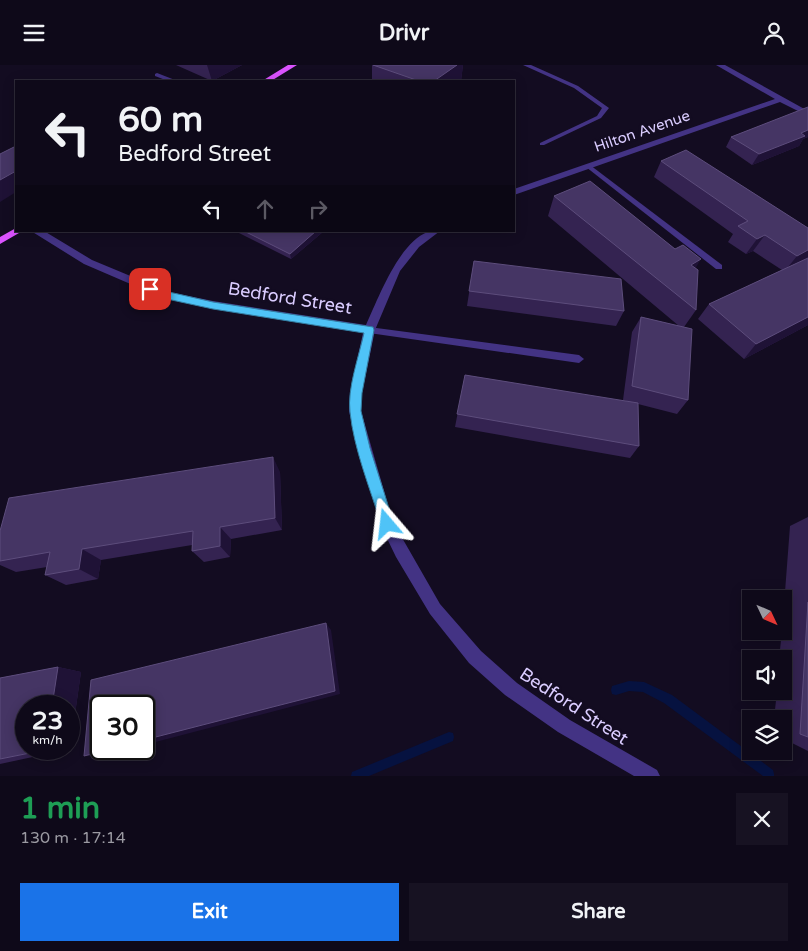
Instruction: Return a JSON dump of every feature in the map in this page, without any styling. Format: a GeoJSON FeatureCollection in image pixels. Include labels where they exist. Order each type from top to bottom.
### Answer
{"type":"FeatureCollection","features":[{"type":"Feature","properties":{"kind":"main road"},"geometry":{"type":"LineString","coordinates":[[268,80],[293,65]]}},
{"type":"Feature","properties":{"kind":"main road"},"geometry":{"type":"LineString","coordinates":[[0,241],[15,232]]}},
{"type":"Feature","properties":{"kind":"street"},"geometry":{"type":"LineString","coordinates":[[720,65],[808,114]]}},
{"type":"Feature","properties":{"kind":"street","name":"Hilton Avenue"},"geometry":{"type":"LineString","coordinates":[[515,192],[781,99]]}},
{"type":"Feature","properties":{"kind":"street","name":"Bedford Street"},"geometry":{"type":"LineString","coordinates":[[38,232],[88,262],[167,295],[213,305],[369,330],[356,393],[355,411],[387,524],[401,552],[435,609],[475,657],[511,689],[564,726],[645,774]]}},
{"type":"Feature","properties":{"kind":"street"},"geometry":{"type":"LineString","coordinates":[[369,330],[396,270],[416,245],[434,232]]}},
{"type":"Feature","properties":{"kind":"lane"},"geometry":{"type":"LineString","coordinates":[[526,65],[576,87],[606,108],[599,117],[542,144]]}},
{"type":"Feature","properties":{"kind":"lane"},"geometry":{"type":"LineString","coordinates":[[157,75],[170,80]]}},
{"type":"Feature","properties":{"kind":"lane"},"geometry":{"type":"LineString","coordinates":[[588,166],[719,267]]}},
{"type":"Feature","properties":{"kind":"lane"},"geometry":{"type":"LineString","coordinates":[[369,330],[579,359]]}},
{"type":"Feature","properties":{"kind":"building"},"geometry":{"type":"Polygon","coordinates":[[[373,65],[457,65],[435,80],[416,80],[373,65]]]}},
{"type":"Feature","properties":{"kind":"building"},"geometry":{"type":"Polygon","coordinates":[[[808,107],[808,130],[801,133],[805,136],[759,154],[731,137],[808,107]]]}},
{"type":"Feature","properties":{"kind":"building"},"geometry":{"type":"Polygon","coordinates":[[[15,146],[15,172],[0,180],[0,154],[15,146]]]}},
{"type":"Feature","properties":{"kind":"building"},"geometry":{"type":"Polygon","coordinates":[[[686,150],[808,228],[808,250],[797,256],[765,235],[757,239],[738,226],[748,221],[661,161],[686,150]]]}},
{"type":"Feature","properties":{"kind":"building"},"geometry":{"type":"Polygon","coordinates":[[[590,181],[675,249],[683,245],[701,259],[691,265],[698,270],[696,310],[554,196],[590,181]]]}},
{"type":"Feature","properties":{"kind":"building"},"geometry":{"type":"Polygon","coordinates":[[[246,232],[315,232],[290,254],[246,232]]]}},
{"type":"Feature","properties":{"kind":"building"},"geometry":{"type":"Polygon","coordinates":[[[808,258],[808,317],[756,344],[709,304],[808,258]]]}},
{"type":"Feature","properties":{"kind":"building"},"geometry":{"type":"Polygon","coordinates":[[[474,261],[621,279],[624,311],[469,291],[474,261]]]}},
{"type":"Feature","properties":{"kind":"building"},"geometry":{"type":"Polygon","coordinates":[[[641,317],[692,329],[688,400],[632,386],[641,317]]]}},
{"type":"Feature","properties":{"kind":"building"},"geometry":{"type":"Polygon","coordinates":[[[465,375],[638,403],[639,446],[457,414],[465,375]]]}},
{"type":"Feature","properties":{"kind":"building"},"geometry":{"type":"Polygon","coordinates":[[[273,457],[275,518],[220,527],[220,546],[192,551],[193,531],[82,549],[79,569],[45,575],[50,552],[0,561],[0,531],[9,498],[273,457]]]}},
{"type":"Feature","properties":{"kind":"building"},"geometry":{"type":"Polygon","coordinates":[[[808,602],[808,737],[800,734],[808,602]]]}},
{"type":"Feature","properties":{"kind":"building"},"geometry":{"type":"Polygon","coordinates":[[[326,623],[335,691],[155,737],[155,695],[90,695],[90,754],[84,756],[91,680],[326,623]]]}},
{"type":"Feature","properties":{"kind":"building"},"geometry":{"type":"Polygon","coordinates":[[[58,667],[54,695],[15,695],[15,756],[0,759],[0,678],[58,667]]]}},
{"type":"Feature","properties":{"kind":"waterway"},"geometry":{"type":"LineString","coordinates":[[616,690],[629,686],[644,687],[668,699],[769,774]]}},
{"type":"Feature","properties":{"kind":"waterway"},"geometry":{"type":"LineString","coordinates":[[356,776],[449,737]]}},
{"type":"Feature","properties":{"kind":"route"},"geometry":{"type":"LineString","coordinates":[[150,289],[186,300],[369,330],[356,393],[355,411],[387,524]]}}]}
